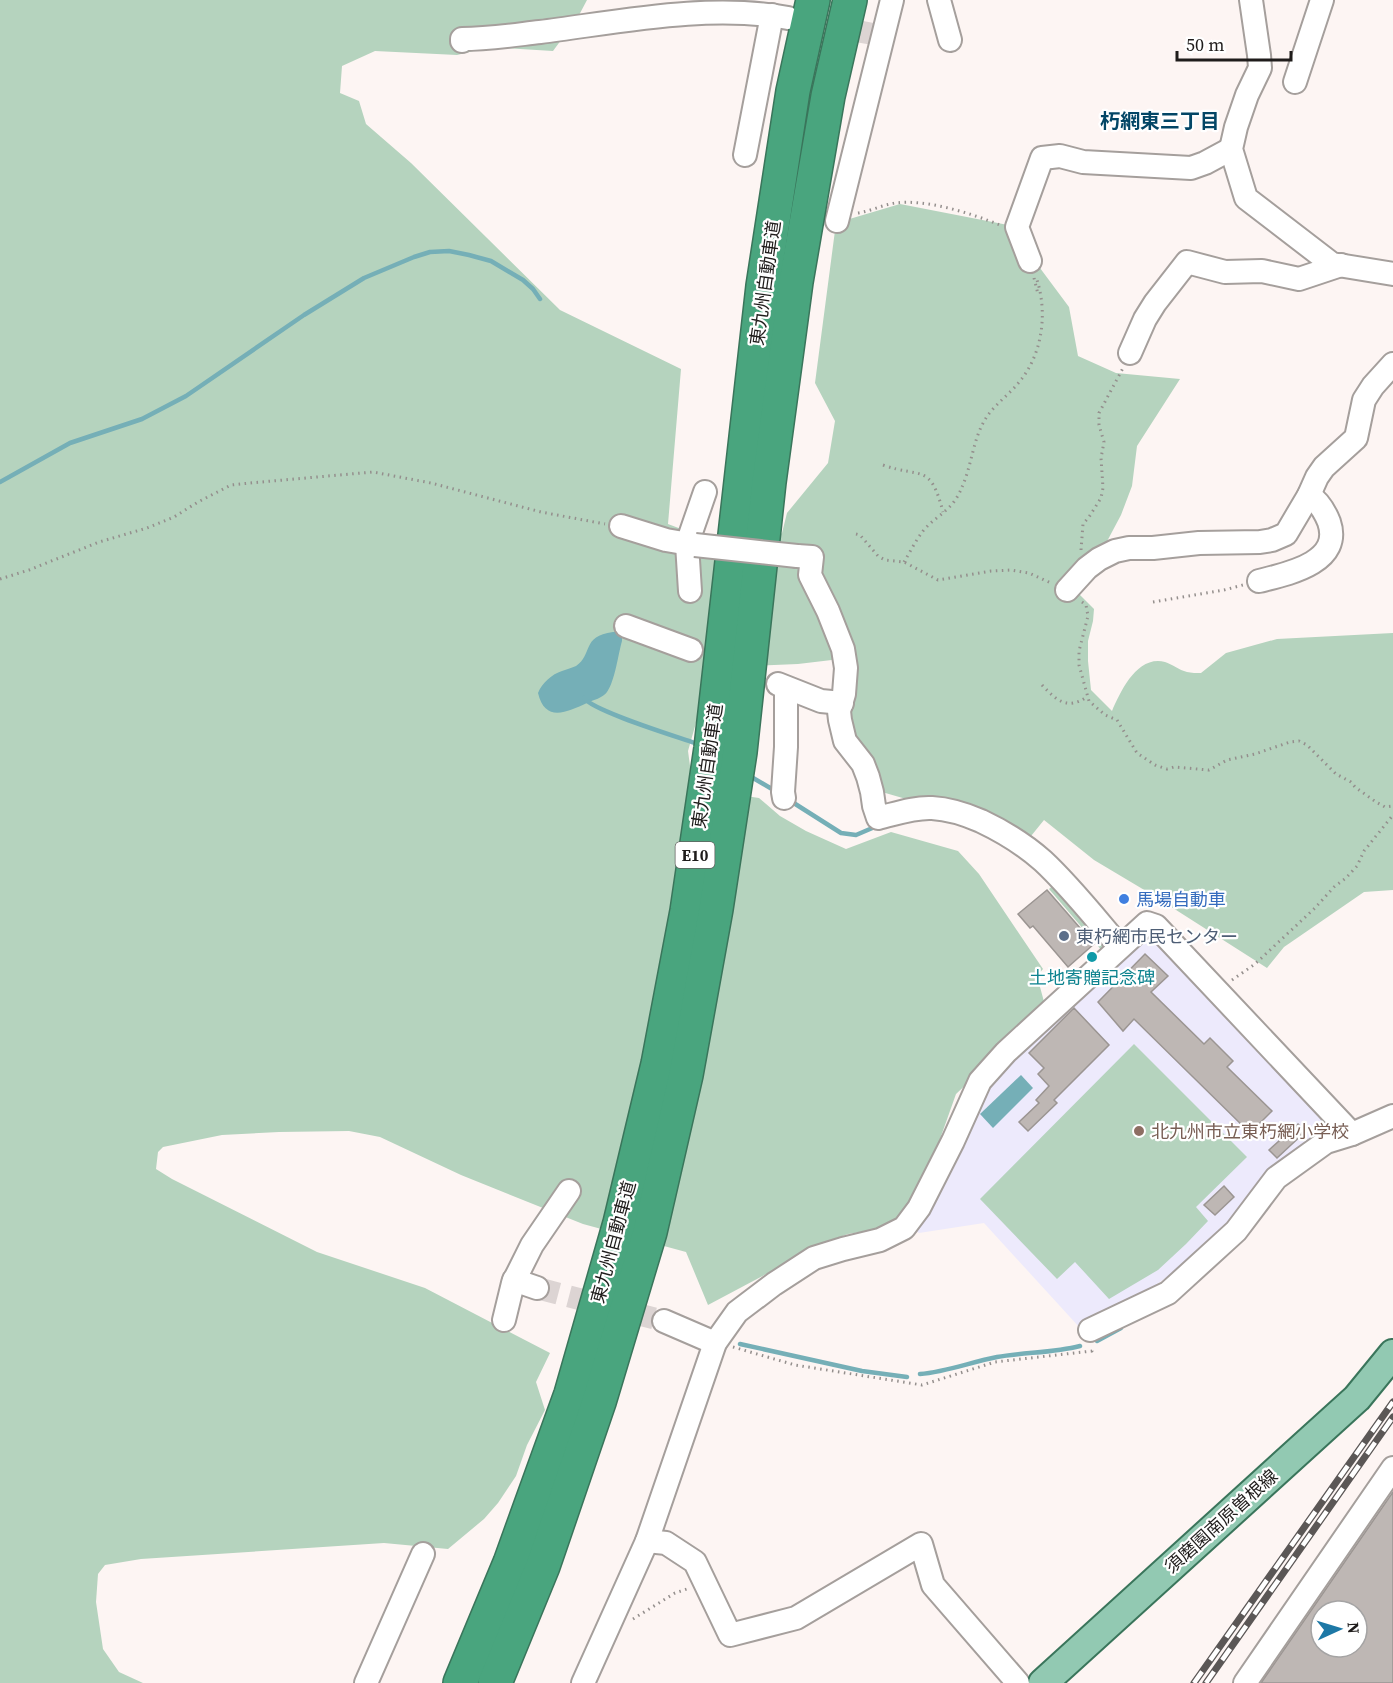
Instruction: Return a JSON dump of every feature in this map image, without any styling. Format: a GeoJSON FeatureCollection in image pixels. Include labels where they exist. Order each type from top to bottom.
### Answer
{"type":"FeatureCollection","features":[{"type":"Feature","properties":{"kind":"highway","name":"東九州自動車道"},"geometry":{"type":"LineString","coordinates":[[495,1683],[543,1566],[599,1402],[650,1232],[686,1075],[716,909],[740,752],[769,482],[796,282],[828,96],[850,0]]}},
{"type":"Feature","properties":{"kind":"highway","name":"東九州自動車道"},"geometry":{"type":"LineString","coordinates":[[460,1683],[510,1563],[571,1394],[620,1223],[658,1064],[687,911],[711,748],[763,286],[793,91],[791,11]]}},
{"type":"Feature","properties":{"kind":"main road","name":"須磨園南原曽根線"},"geometry":{"type":"LineString","coordinates":[[1043,1683],[1357,1398],[1393,1354]]}},
{"type":"Feature","properties":{"kind":"street"},"geometry":{"type":"LineString","coordinates":[[838,217],[879,36],[892,0]]}},
{"type":"Feature","properties":{"kind":"street"},"geometry":{"type":"LineString","coordinates":[[939,0],[950,40]]}},
{"type":"Feature","properties":{"kind":"street"},"geometry":{"type":"LineString","coordinates":[[1251,0],[1260,68],[1240,116],[1230,149],[1246,198],[1332,264],[1393,274]]}},
{"type":"Feature","properties":{"kind":"street"},"geometry":{"type":"LineString","coordinates":[[1295,82],[1322,0]]}},
{"type":"Feature","properties":{"kind":"street"},"geometry":{"type":"LineString","coordinates":[[462,41],[462,39],[482,39],[640,19],[711,13],[791,11],[745,154]]}},
{"type":"Feature","properties":{"kind":"street"},"geometry":{"type":"LineString","coordinates":[[1030,261],[1017,227],[1042,158],[1060,156],[1083,162],[1191,168],[1230,149]]}},
{"type":"Feature","properties":{"kind":"street"},"geometry":{"type":"LineString","coordinates":[[1130,353],[1155,303],[1187,262],[1225,272],[1262,271],[1299,279],[1341,265]]}},
{"type":"Feature","properties":{"kind":"street"},"geometry":{"type":"LineString","coordinates":[[1072,584],[1099,559],[1115,551],[1199,543],[1260,542],[1286,534],[1324,467],[1356,438],[1364,400],[1393,364]]}},
{"type":"Feature","properties":{"kind":"street"},"geometry":{"type":"LineString","coordinates":[[690,591],[691,545],[705,492]]}},
{"type":"Feature","properties":{"kind":"street"},"geometry":{"type":"LineString","coordinates":[[1259,581],[1293,573],[1306,567],[1322,555],[1328,545],[1331,535],[1327,518],[1316,500],[1310,495]]}},
{"type":"Feature","properties":{"kind":"street"},"geometry":{"type":"LineString","coordinates":[[621,526],[691,545],[812,557],[810,575],[843,649],[846,668],[844,694],[839,711],[845,741],[863,764],[878,818],[914,809],[948,809],[999,830],[1042,860],[1120,947]]}},
{"type":"Feature","properties":{"kind":"street"},"geometry":{"type":"LineString","coordinates":[[626,626],[691,650]]}},
{"type":"Feature","properties":{"kind":"street"},"geometry":{"type":"LineString","coordinates":[[784,798],[786,747],[782,686],[821,701],[842,703]]}},
{"type":"Feature","properties":{"kind":"street"},"geometry":{"type":"LineString","coordinates":[[583,1683],[647,1541],[715,1342],[737,1312],[814,1258],[880,1240],[904,1228],[919,1208],[980,1081],[1006,1052],[1146,923],[1156,926],[1352,1134]]}},
{"type":"Feature","properties":{"kind":"street"},"geometry":{"type":"LineString","coordinates":[[1090,1330],[1168,1293],[1236,1231],[1276,1178],[1326,1142],[1352,1134],[1393,1116]]}},
{"type":"Feature","properties":{"kind":"street"},"geometry":{"type":"LineString","coordinates":[[504,1320],[514,1280],[532,1245],[569,1191]]}},
{"type":"Feature","properties":{"kind":"street"},"geometry":{"type":"LineString","coordinates":[[514,1280],[537,1288]]}},
{"type":"Feature","properties":{"kind":"street"},"geometry":{"type":"LineString","coordinates":[[664,1321],[715,1342]]}},
{"type":"Feature","properties":{"kind":"street"},"geometry":{"type":"LineString","coordinates":[[1245,1683],[1393,1468]]}},
{"type":"Feature","properties":{"kind":"street"},"geometry":{"type":"LineString","coordinates":[[647,1541],[666,1543],[695,1562],[730,1635],[796,1618],[921,1544],[933,1585],[1018,1683]]}},
{"type":"Feature","properties":{"kind":"street"},"geometry":{"type":"LineString","coordinates":[[366,1683],[423,1554]]}},
{"type":"Feature","properties":{"kind":"path"},"geometry":{"type":"LineString","coordinates":[[838,217],[892,204],[913,203],[942,207],[979,216],[1007,227],[1017,227]]}},
{"type":"Feature","properties":{"kind":"path"},"geometry":{"type":"LineString","coordinates":[[1030,261],[1040,300]]}},
{"type":"Feature","properties":{"kind":"path"},"geometry":{"type":"LineString","coordinates":[[904,562],[923,531],[953,503],[962,486],[979,431],[987,416],[1022,380],[1032,361],[1039,342],[1043,311],[1038,280],[1030,261]]}},
{"type":"Feature","properties":{"kind":"path"},"geometry":{"type":"LineString","coordinates":[[1072,584],[1082,562],[1083,524],[1101,498],[1104,488],[1101,458],[1104,442],[1099,425],[1099,413],[1130,353]]}},
{"type":"Feature","properties":{"kind":"path"},"geometry":{"type":"LineString","coordinates":[[883,465],[922,474],[932,482],[938,492],[943,512]]}},
{"type":"Feature","properties":{"kind":"path"},"geometry":{"type":"LineString","coordinates":[[0,579],[99,542],[147,528],[174,517],[231,485],[373,472],[431,483],[541,512],[621,526]]}},
{"type":"Feature","properties":{"kind":"path"},"geometry":{"type":"LineString","coordinates":[[856,534],[860,535],[885,561],[904,562],[938,580],[1011,570],[1072,584],[1086,605],[1088,616],[1079,651],[1079,665],[1087,697],[1105,715],[1117,720],[1137,753],[1155,765],[1167,769],[1174,767],[1209,770],[1227,760],[1299,741],[1307,745],[1336,774],[1351,782],[1376,802],[1385,807],[1393,806]]}},
{"type":"Feature","properties":{"kind":"path"},"geometry":{"type":"LineString","coordinates":[[1153,602],[1224,590],[1259,581]]}},
{"type":"Feature","properties":{"kind":"path"},"geometry":{"type":"LineString","coordinates":[[1042,685],[1053,696],[1070,704],[1078,703],[1087,697]]}},
{"type":"Feature","properties":{"kind":"path"},"geometry":{"type":"LineString","coordinates":[[1216,991],[1256,964],[1346,878],[1393,815]]}},
{"type":"Feature","properties":{"kind":"path"},"geometry":{"type":"LineString","coordinates":[[715,1342],[795,1365],[922,1385],[995,1362],[1092,1351],[1090,1330]]}},
{"type":"Feature","properties":{"kind":"path"},"geometry":{"type":"LineString","coordinates":[[605,1636],[675,1593],[706,1582]]}},
{"type":"Feature","properties":{"kind":"shaded area","name":"北九州市立東朽網小学校"},"geometry":{"type":"Polygon","coordinates":[[[1146,931],[1330,1124],[1242,1211],[1180,1268],[1137,1298],[1080,1328],[984,1223],[919,1233],[909,1227],[966,1100],[1146,931]]]}},
{"type":"Feature","properties":{"kind":"green space"},"geometry":{"type":"Polygon","coordinates":[[[0,0],[587,0],[578,17],[553,51],[490,47],[457,55],[375,51],[342,66],[340,93],[359,101],[366,124],[411,163],[560,310],[681,369],[668,524],[718,543],[768,544],[782,533],[787,513],[828,463],[835,421],[815,383],[836,223],[900,204],[1008,225],[1069,307],[1078,356],[1116,373],[1180,379],[1137,446],[1132,486],[1121,515],[1077,592],[1094,609],[1088,641],[1091,690],[1112,711],[1131,676],[1146,664],[1155,661],[1165,662],[1187,672],[1201,673],[1226,653],[1277,639],[1393,633],[1393,890],[1364,892],[1284,947],[1267,968],[1094,860],[1044,820],[1027,841],[920,803],[875,790],[843,708],[857,657],[798,664],[753,666],[703,698],[688,751],[693,788],[759,798],[780,816],[846,849],[891,832],[958,851],[979,874],[1043,969],[1037,976],[1046,1009],[956,1094],[924,1184],[897,1221],[879,1229],[848,1234],[828,1241],[708,1305],[686,1252],[583,1224],[461,1175],[380,1137],[349,1131],[279,1132],[222,1135],[163,1147],[158,1152],[156,1169],[172,1179],[317,1252],[425,1288],[550,1353],[536,1382],[545,1410],[527,1445],[516,1476],[484,1519],[448,1549],[384,1543],[141,1559],[105,1565],[98,1574],[96,1602],[103,1649],[119,1672],[143,1683],[0,1683],[0,0]]]}},
{"type":"Feature","properties":{"kind":"green space"},"geometry":{"type":"Polygon","coordinates":[[[1056,883],[1109,946],[1103,952],[1049,889],[1056,883]]]}},
{"type":"Feature","properties":{"kind":"green space"},"geometry":{"type":"Polygon","coordinates":[[[1134,1044],[1247,1157],[1196,1207],[1208,1221],[1186,1244],[1158,1270],[1109,1299],[1075,1262],[1057,1279],[980,1199],[1134,1044]]]}},
{"type":"Feature","properties":{"kind":"water"},"geometry":{"type":"Polygon","coordinates":[[[619,632],[622,641],[612,681],[605,694],[565,712],[551,712],[546,708],[538,693],[545,682],[555,674],[581,662],[596,637],[619,632]]]}},
{"type":"Feature","properties":{"kind":"water"},"geometry":{"type":"Polygon","coordinates":[[[1021,1075],[1033,1088],[993,1128],[980,1114],[1021,1075]]]}},
{"type":"Feature","properties":{"kind":"building","name":"東朽網市民センター"},"geometry":{"type":"Polygon","coordinates":[[[1047,890],[1094,944],[1068,967],[1033,926],[1030,928],[1018,914],[1047,890]]]}},
{"type":"Feature","properties":{"kind":"building"},"geometry":{"type":"Polygon","coordinates":[[[1145,954],[1168,976],[1151,992],[1204,1044],[1210,1038],[1233,1061],[1227,1067],[1272,1111],[1250,1133],[1134,1019],[1123,1031],[1098,1002],[1145,954]]]}},
{"type":"Feature","properties":{"kind":"building"},"geometry":{"type":"Polygon","coordinates":[[[1074,1008],[1109,1045],[1054,1100],[1057,1103],[1028,1131],[1019,1122],[1039,1103],[1036,1100],[1049,1086],[1038,1074],[1044,1068],[1029,1053],[1074,1008]]]}},
{"type":"Feature","properties":{"kind":"building"},"geometry":{"type":"Polygon","coordinates":[[[1298,1124],[1305,1132],[1277,1158],[1269,1150],[1298,1124]]]}},
{"type":"Feature","properties":{"kind":"building"},"geometry":{"type":"Polygon","coordinates":[[[1224,1186],[1234,1197],[1215,1215],[1204,1205],[1224,1186]]]}},
{"type":"Feature","properties":{"kind":"building"},"geometry":{"type":"Polygon","coordinates":[[[1393,1492],[1393,1683],[1261,1683],[1309,1614],[1309,1659],[1369,1659],[1369,1599],[1319,1599],[1393,1492]]]}},
{"type":"Feature","properties":{"kind":"waterway"},"geometry":{"type":"LineString","coordinates":[[0,482],[70,443],[142,419],[186,396],[304,315],[364,278],[414,257],[430,252],[449,251],[491,261],[523,280],[540,299]]}},
{"type":"Feature","properties":{"kind":"waterway"},"geometry":{"type":"LineString","coordinates":[[584,698],[602,710],[700,746]]}},
{"type":"Feature","properties":{"kind":"waterway"},"geometry":{"type":"LineString","coordinates":[[748,775],[777,792]]}},
{"type":"Feature","properties":{"kind":"waterway"},"geometry":{"type":"LineString","coordinates":[[789,800],[841,833],[856,835],[877,826]]}},
{"type":"Feature","properties":{"kind":"waterway"},"geometry":{"type":"LineString","coordinates":[[1097,1341],[1121,1328]]}},
{"type":"Feature","properties":{"kind":"waterway"},"geometry":{"type":"LineString","coordinates":[[740,1344],[862,1371],[907,1377]]}},
{"type":"Feature","properties":{"kind":"waterway"},"geometry":{"type":"LineString","coordinates":[[920,1374],[997,1357],[1080,1346]]}},
{"type":"Feature","properties":{"kind":"tunnel"},"geometry":{"type":"LineString","coordinates":[[795,20],[873,34]]}},
{"type":"Feature","properties":{"kind":"tunnel"},"geometry":{"type":"LineString","coordinates":[[537,1288],[664,1321]]}},
{"type":"Feature","properties":{"kind":"railway"},"geometry":{"type":"LineString","coordinates":[[1194,1683],[1393,1402]]}},
{"type":"Feature","properties":{"kind":"railway"},"geometry":{"type":"LineString","coordinates":[[1206,1683],[1393,1417]]}},
{"type":"Feature","properties":{"kind":"place","name":"馬場自動車"},"geometry":{"type":"Point","coordinates":[1124,899]}},
{"type":"Feature","properties":{"kind":"place","name":"東朽網市民センター"},"geometry":{"type":"Point","coordinates":[1064,936]}},
{"type":"Feature","properties":{"kind":"place","name":"土地寄贈記念碑"},"geometry":{"type":"Point","coordinates":[1092,957]}},
{"type":"Feature","properties":{"kind":"place","name":"北九州市立東朽網小学校"},"geometry":{"type":"Point","coordinates":[1139,1131]}},
{"type":"Feature","properties":{"kind":"district","name":"朽網東三丁目"},"geometry":{"type":"Point","coordinates":[1160,121]}}]}
